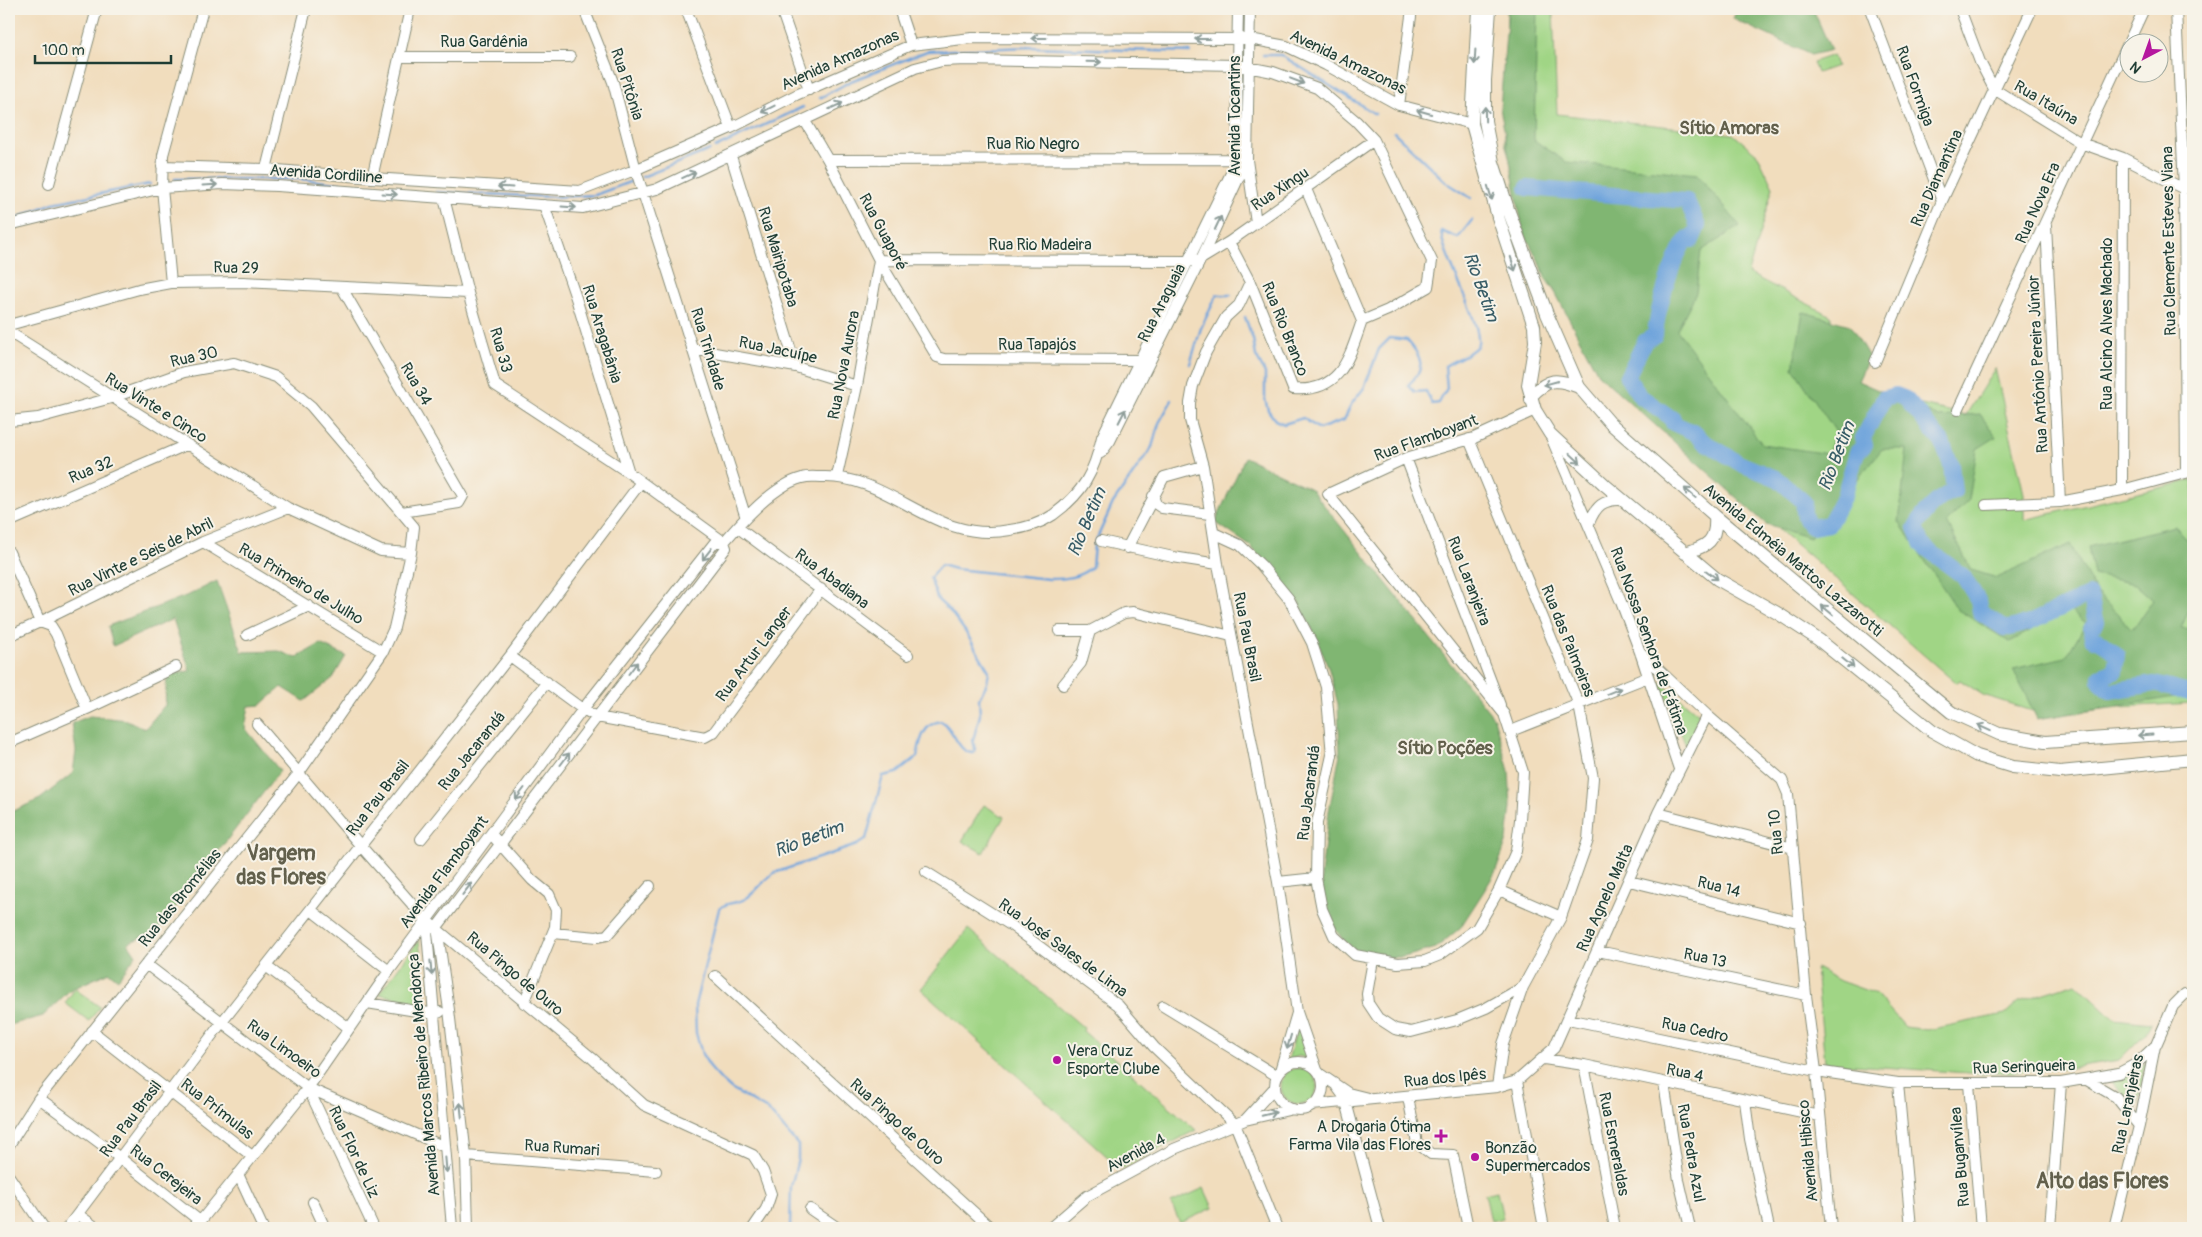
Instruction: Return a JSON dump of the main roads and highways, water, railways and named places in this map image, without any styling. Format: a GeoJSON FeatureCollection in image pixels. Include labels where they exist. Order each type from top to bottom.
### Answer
{"type":"FeatureCollection","features":[{"type":"Feature","properties":{"kind":"main road"},"geometry":{"type":"LineString","coordinates":[[1478,9],[1472,124],[1488,165]]}},
{"type":"Feature","properties":{"kind":"main road"},"geometry":{"type":"LineString","coordinates":[[1490,9],[1485,80],[1488,165],[1498,217],[1534,326],[1535,342],[1528,385],[1533,405],[1548,430],[1622,500],[1717,579],[1779,614],[1819,640],[1932,731],[1977,756],[2013,767],[2060,772],[2193,759]]}},
{"type":"Feature","properties":{"kind":"main road","name":"Avenida Edméia Mattos Lazzarotti"},"geometry":{"type":"LineString","coordinates":[[1488,165],[1508,209],[1547,314],[1579,387],[1610,423],[1716,516],[1951,712],[1999,734],[2045,742],[2193,732]]}},
{"type":"Feature","properties":{"kind":"main road"},"geometry":{"type":"LineString","coordinates":[[1533,405],[1531,396],[1542,385],[1558,380],[1579,387]]}},
{"type":"Feature","properties":{"kind":"main road"},"geometry":{"type":"LineString","coordinates":[[1685,553],[1702,548],[1713,537],[1716,529],[1716,516]]}},
{"type":"Feature","properties":{"kind":"waterway"},"geometry":{"type":"LineString","coordinates":[[820,98],[851,81],[927,51],[1029,47],[1190,52]]}},
{"type":"Feature","properties":{"kind":"waterway"},"geometry":{"type":"LineString","coordinates":[[1263,55],[1281,55],[1375,114]]}},
{"type":"Feature","properties":{"kind":"waterway"},"geometry":{"type":"LineString","coordinates":[[715,148],[803,107]]}},
{"type":"Feature","properties":{"kind":"waterway"},"geometry":{"type":"LineString","coordinates":[[1394,132],[1446,182],[1471,198]]}},
{"type":"Feature","properties":{"kind":"waterway"},"geometry":{"type":"LineString","coordinates":[[642,177],[710,150]]}},
{"type":"Feature","properties":{"kind":"waterway"},"geometry":{"type":"LineString","coordinates":[[175,179],[300,179],[395,190]]}},
{"type":"Feature","properties":{"kind":"waterway"},"geometry":{"type":"LineString","coordinates":[[436,192],[555,197],[595,195],[635,180]]}},
{"type":"Feature","properties":{"kind":"waterway"},"geometry":{"type":"LineString","coordinates":[[15,219],[53,203],[150,184]]}},
{"type":"Feature","properties":{"kind":"waterway","name":"Rio Betim"},"geometry":{"type":"LineString","coordinates":[[1527,188],[1687,201],[1698,226],[1692,240],[1688,238],[1676,257],[1662,299],[1655,335],[1645,341],[1627,377],[1640,396],[1673,419],[1673,423],[1695,433],[1703,441],[1741,464],[1778,479],[1804,502],[1805,516],[1807,522],[1812,527],[1829,524],[1844,496],[1857,452],[1865,445],[1863,438],[1884,398],[1896,395],[1906,399],[1942,442],[1951,465],[1954,491],[1942,497],[1932,506],[1915,528],[1922,545],[1963,576],[1978,600],[1980,612],[2004,628],[2010,628],[2029,623],[2089,595],[2096,622],[2091,629],[2092,638],[2104,643],[2117,655],[2115,671],[2101,676],[2100,682],[2110,691],[2154,684],[2193,694]]}},
{"type":"Feature","properties":{"kind":"waterway","name":"Rio Betim"},"geometry":{"type":"LineString","coordinates":[[1245,317],[1253,339],[1256,356],[1265,373],[1265,399],[1268,410],[1275,420],[1284,424],[1303,418],[1319,429],[1344,420],[1352,403],[1364,388],[1379,349],[1390,338],[1407,340],[1419,357],[1420,368],[1408,385],[1415,392],[1426,391],[1432,404],[1439,403],[1447,388],[1445,366],[1474,349],[1477,346],[1478,338],[1476,326],[1444,247],[1441,231],[1458,238],[1472,220]]}},
{"type":"Feature","properties":{"kind":"waterway","name":"Rio Betim"},"geometry":{"type":"LineString","coordinates":[[1190,364],[1201,328],[1217,295],[1231,295]]}},
{"type":"Feature","properties":{"kind":"waterway","name":"Rio Betim"},"geometry":{"type":"LineString","coordinates":[[790,1228],[791,1187],[798,1159],[798,1145],[769,1111],[731,1089],[722,1081],[702,1054],[696,1033],[695,1005],[719,909],[726,904],[741,901],[749,896],[774,873],[857,845],[866,839],[883,776],[897,773],[917,757],[923,734],[930,726],[941,721],[946,724],[959,745],[968,752],[974,753],[973,740],[980,715],[979,699],[987,683],[989,671],[965,631],[950,611],[938,600],[930,578],[941,565],[955,569],[1049,579],[1072,577],[1082,574],[1092,567],[1094,545],[1113,503],[1152,447],[1159,423],[1172,400]]}},
{"type":"Feature","properties":{"kind":"place","name":"Vera Cruz Esporte Clube"},"geometry":{"type":"Point","coordinates":[1057,1060]}},
{"type":"Feature","properties":{"kind":"place","name":"A Drogaria Ótima Farma Vila das Flores"},"geometry":{"type":"Point","coordinates":[1441,1136]}},
{"type":"Feature","properties":{"kind":"place","name":"Bonzão Supermercados"},"geometry":{"type":"Point","coordinates":[1475,1157]}},
{"type":"Feature","properties":{"kind":"district","name":"Sítio Amoras"},"geometry":{"type":"Point","coordinates":[1729,128]}},
{"type":"Feature","properties":{"kind":"district","name":"Sítio Poções"},"geometry":{"type":"Point","coordinates":[1445,748]}},
{"type":"Feature","properties":{"kind":"district","name":"Vargem das Flores"},"geometry":{"type":"Point","coordinates":[281,865]}},
{"type":"Feature","properties":{"kind":"district","name":"Alto das Flores"},"geometry":{"type":"Point","coordinates":[2102,1181]}}]}
